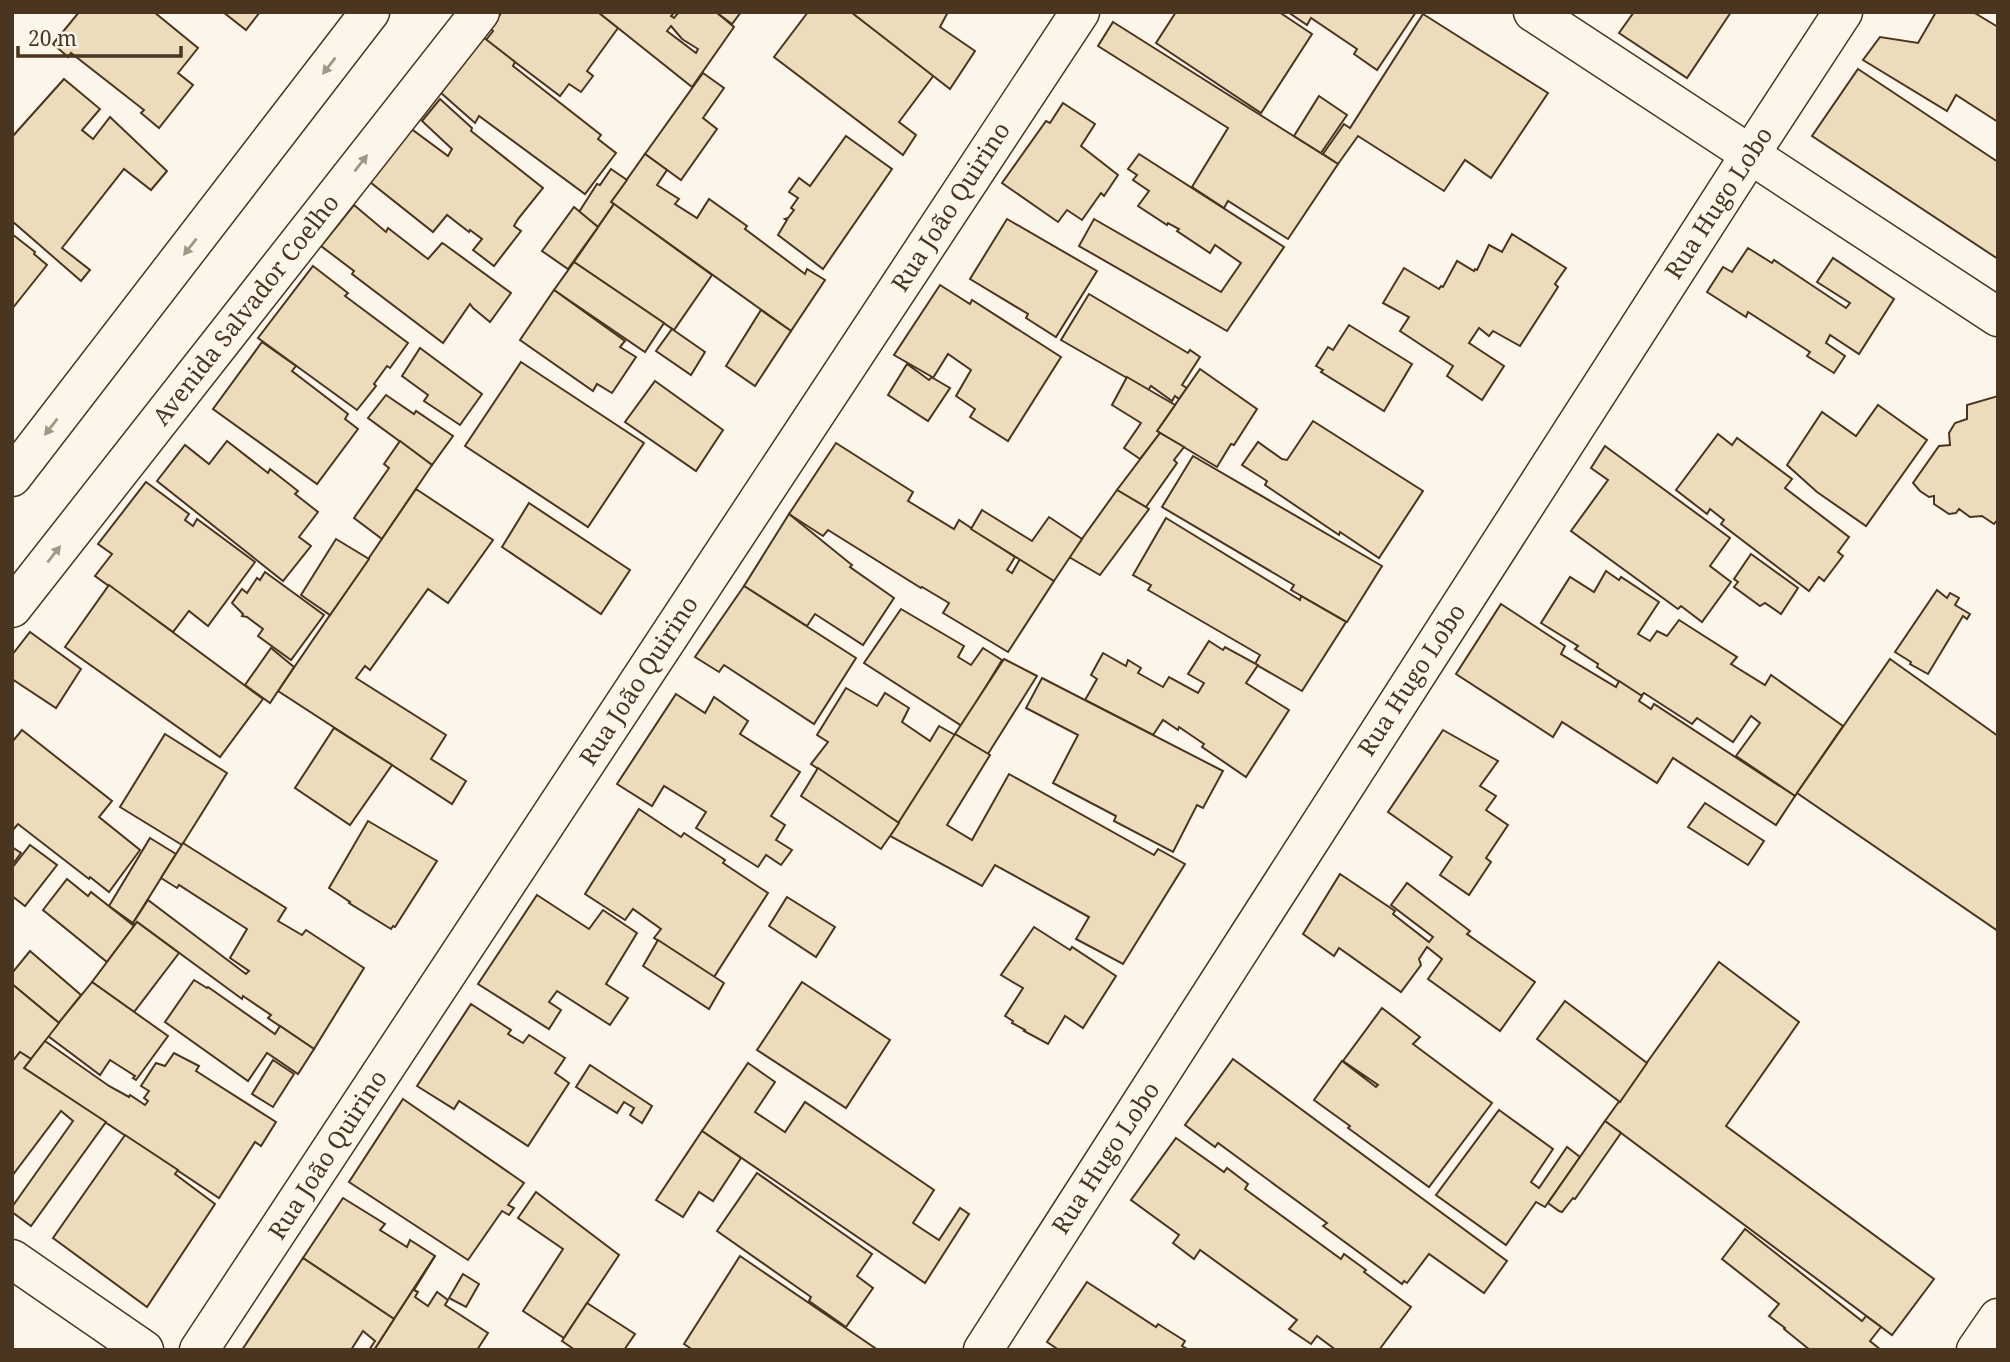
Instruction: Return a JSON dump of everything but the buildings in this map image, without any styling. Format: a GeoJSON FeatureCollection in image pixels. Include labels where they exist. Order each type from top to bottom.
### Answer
{"type":"FeatureCollection","features":[{"type":"Feature","properties":{"kind":"street"},"geometry":{"type":"LineString","coordinates":[[12,477],[370,12]]}},
{"type":"Feature","properties":{"kind":"street","name":"Avenida Salvador Coelho"},"geometry":{"type":"LineString","coordinates":[[12,608],[480,12]]}},
{"type":"Feature","properties":{"kind":"street","name":"Rua João Quirino"},"geometry":{"type":"LineString","coordinates":[[199,1350],[1080,12]]}},
{"type":"Feature","properties":{"kind":"street"},"geometry":{"type":"LineString","coordinates":[[1533,12],[1998,317]]}},
{"type":"Feature","properties":{"kind":"street","name":"Rua Hugo Lobo"},"geometry":{"type":"LineString","coordinates":[[983,1350],[1843,12]]}},
{"type":"Feature","properties":{"kind":"street"},"geometry":{"type":"LineString","coordinates":[[12,1259],[144,1350]]}},
{"type":"Feature","properties":{"kind":"street"},"geometry":{"type":"LineString","coordinates":[[1976,1350],[1998,1318]]}}]}
